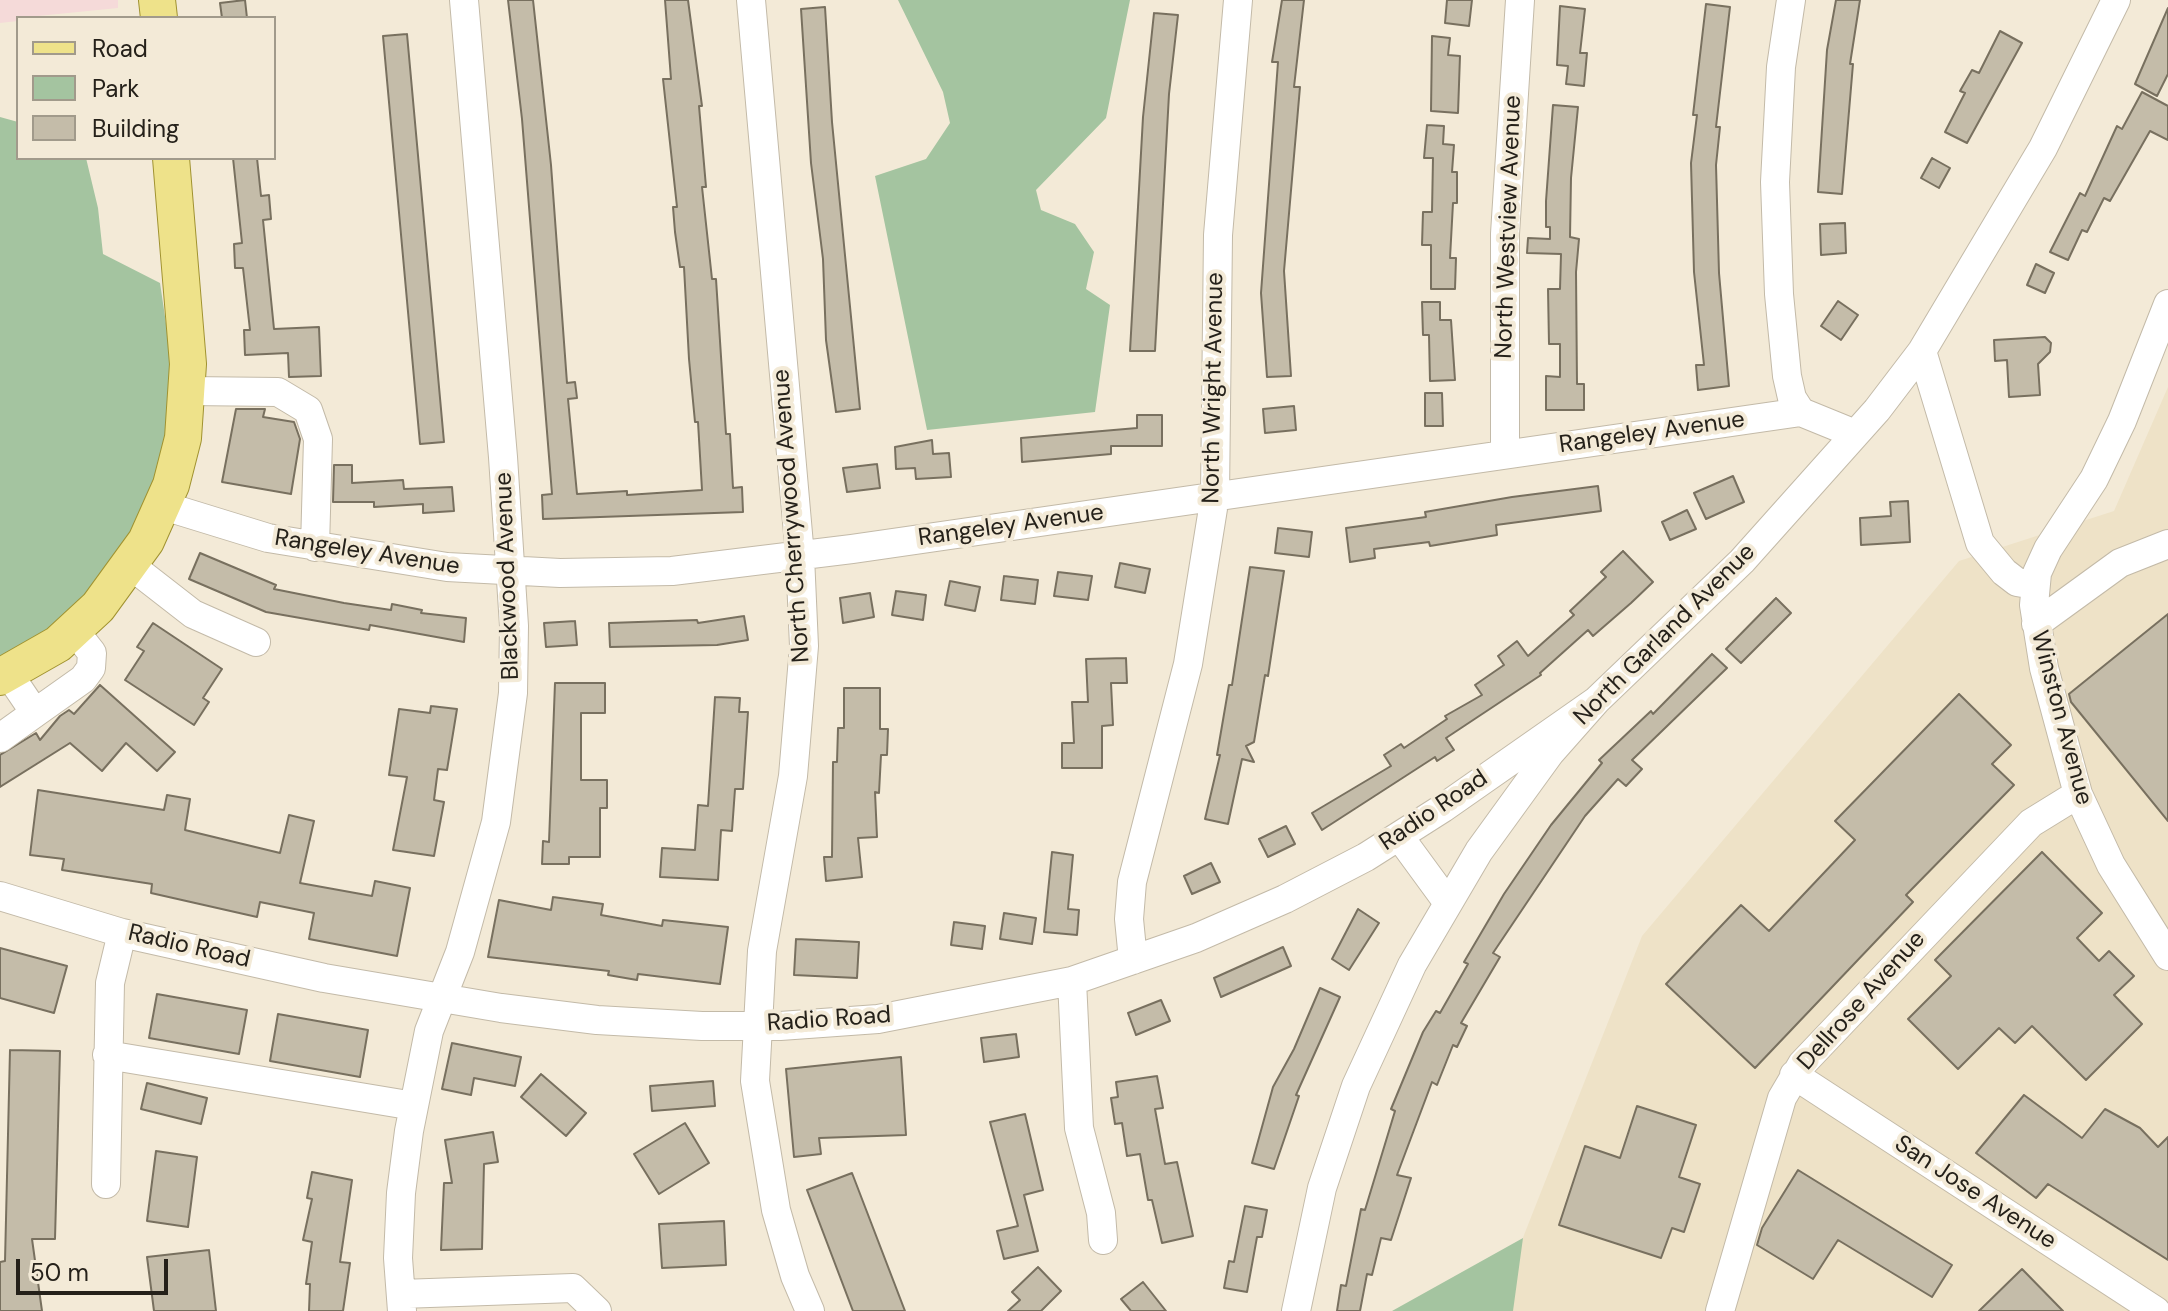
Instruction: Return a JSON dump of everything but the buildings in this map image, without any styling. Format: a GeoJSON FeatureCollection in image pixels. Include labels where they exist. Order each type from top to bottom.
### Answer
{"type":"FeatureCollection","features":[{"type":"Feature","properties":{"kind":"main road"},"geometry":{"type":"LineString","coordinates":[[4,675],[74,630],[117,585],[164,506],[183,438],[188,391],[171,160]]}},
{"type":"Feature","properties":{"kind":"street","name":"Blackwood Avenue"},"geometry":{"type":"LineString","coordinates":[[401,1303],[398,1258],[401,1186],[414,1106],[429,1031],[460,952],[496,822],[513,693],[510,572],[464,0]]}},
{"type":"Feature","properties":{"kind":"street","name":"North Cherrywood Avenue"},"geometry":{"type":"LineString","coordinates":[[751,0],[800,556],[804,646],[802,702],[793,776],[762,951],[755,1081],[766,1166],[785,1245],[810,1311]]}},
{"type":"Feature","properties":{"kind":"street","name":"North Wright Avenue"},"geometry":{"type":"LineString","coordinates":[[1133,960],[1129,919],[1132,882],[1188,664],[1215,496],[1218,235],[1238,0]]}},
{"type":"Feature","properties":{"kind":"street","name":"North Westview Avenue"},"geometry":{"type":"LineString","coordinates":[[1505,454],[1505,234],[1520,0]]}},
{"type":"Feature","properties":{"kind":"street"},"geometry":{"type":"LineString","coordinates":[[1791,0],[1781,67],[1775,182],[1779,294],[1787,376],[1792,398],[1801,412],[1855,434]]}},
{"type":"Feature","properties":{"kind":"street","name":"North Garland Avenue"},"geometry":{"type":"LineString","coordinates":[[1296,1311],[1322,1188],[1356,1086],[1394,1000],[1448,903],[1523,787],[1596,701],[1742,561],[1855,434],[1922,351],[2043,148],[2116,0]]}},
{"type":"Feature","properties":{"kind":"street"},"geometry":{"type":"LineString","coordinates":[[1922,351],[1980,543],[2004,572],[2017,582],[2034,585],[2048,549],[2094,479],[2122,421],[2168,304]]}},
{"type":"Feature","properties":{"kind":"street"},"geometry":{"type":"LineString","coordinates":[[188,391],[278,392],[308,410],[318,439],[315,547]]}},
{"type":"Feature","properties":{"kind":"street","name":"Rangeley Avenue"},"geometry":{"type":"LineString","coordinates":[[164,506],[225,527],[315,547],[447,567],[510,572],[672,571],[800,556],[1801,412]]}},
{"type":"Feature","properties":{"kind":"street"},"geometry":{"type":"LineString","coordinates":[[2036,624],[2120,563],[2168,544]]}},
{"type":"Feature","properties":{"kind":"street"},"geometry":{"type":"LineString","coordinates":[[130,565],[193,614],[256,642]]}},
{"type":"Feature","properties":{"kind":"street","name":"Winston Avenue"},"geometry":{"type":"LineString","coordinates":[[2034,585],[2036,624],[2078,794],[2111,865],[2168,956]]}},
{"type":"Feature","properties":{"kind":"street"},"geometry":{"type":"LineString","coordinates":[[0,738],[83,679],[91,668],[92,653],[74,630]]}},
{"type":"Feature","properties":{"kind":"street"},"geometry":{"type":"LineString","coordinates":[[4,675],[35,713]]}},
{"type":"Feature","properties":{"kind":"street","name":"Radio Road"},"geometry":{"type":"LineString","coordinates":[[0,896],[122,933],[324,978],[597,1020],[756,1026],[878,1019],[1072,981],[1196,938],[1285,899],[1399,836],[1596,701]]}},
{"type":"Feature","properties":{"kind":"street","name":"Dellrose Avenue"},"geometry":{"type":"LineString","coordinates":[[1720,1311],[1782,1098],[1794,1075],[1845,1014],[2031,823],[2078,794]]}},
{"type":"Feature","properties":{"kind":"street"},"geometry":{"type":"LineString","coordinates":[[1399,836],[1448,903]]}},
{"type":"Feature","properties":{"kind":"street"},"geometry":{"type":"LineString","coordinates":[[106,1184],[110,983],[122,933]]}},
{"type":"Feature","properties":{"kind":"street"},"geometry":{"type":"LineString","coordinates":[[1072,981],[1079,1128],[1101,1213],[1103,1240]]}},
{"type":"Feature","properties":{"kind":"street"},"geometry":{"type":"LineString","coordinates":[[107,1055],[414,1106]]}},
{"type":"Feature","properties":{"kind":"street","name":"San Jose Avenue"},"geometry":{"type":"LineString","coordinates":[[1794,1075],[2156,1311]]}},
{"type":"Feature","properties":{"kind":"street"},"geometry":{"type":"LineString","coordinates":[[401,1303],[573,1288],[597,1311]]}},
{"type":"Feature","properties":{"kind":"shaded area"},"geometry":{"type":"Polygon","coordinates":[[[0,0],[118,0],[118,8],[16,16],[16,21],[0,23],[0,0]]]}},
{"type":"Feature","properties":{"kind":"shaded area"},"geometry":{"type":"Polygon","coordinates":[[[2168,387],[2168,1311],[1494,1311],[1642,936],[1959,561],[2114,511],[2168,387]]]}},
{"type":"Feature","properties":{"kind":"green space"},"geometry":{"type":"Polygon","coordinates":[[[898,0],[1130,0],[1106,118],[1036,190],[1041,210],[1075,224],[1094,252],[1086,289],[1110,305],[1095,412],[927,430],[875,176],[926,159],[950,123],[943,92],[898,0]]]}},
{"type":"Feature","properties":{"kind":"green space"},"geometry":{"type":"Polygon","coordinates":[[[0,117],[16,121],[16,160],[86,160],[98,208],[103,254],[160,283],[183,438],[146,541],[0,677],[0,117]]]}},
{"type":"Feature","properties":{"kind":"green space"},"geometry":{"type":"Polygon","coordinates":[[[1523,1238],[1513,1311],[1392,1311],[1523,1238]]]}}]}
